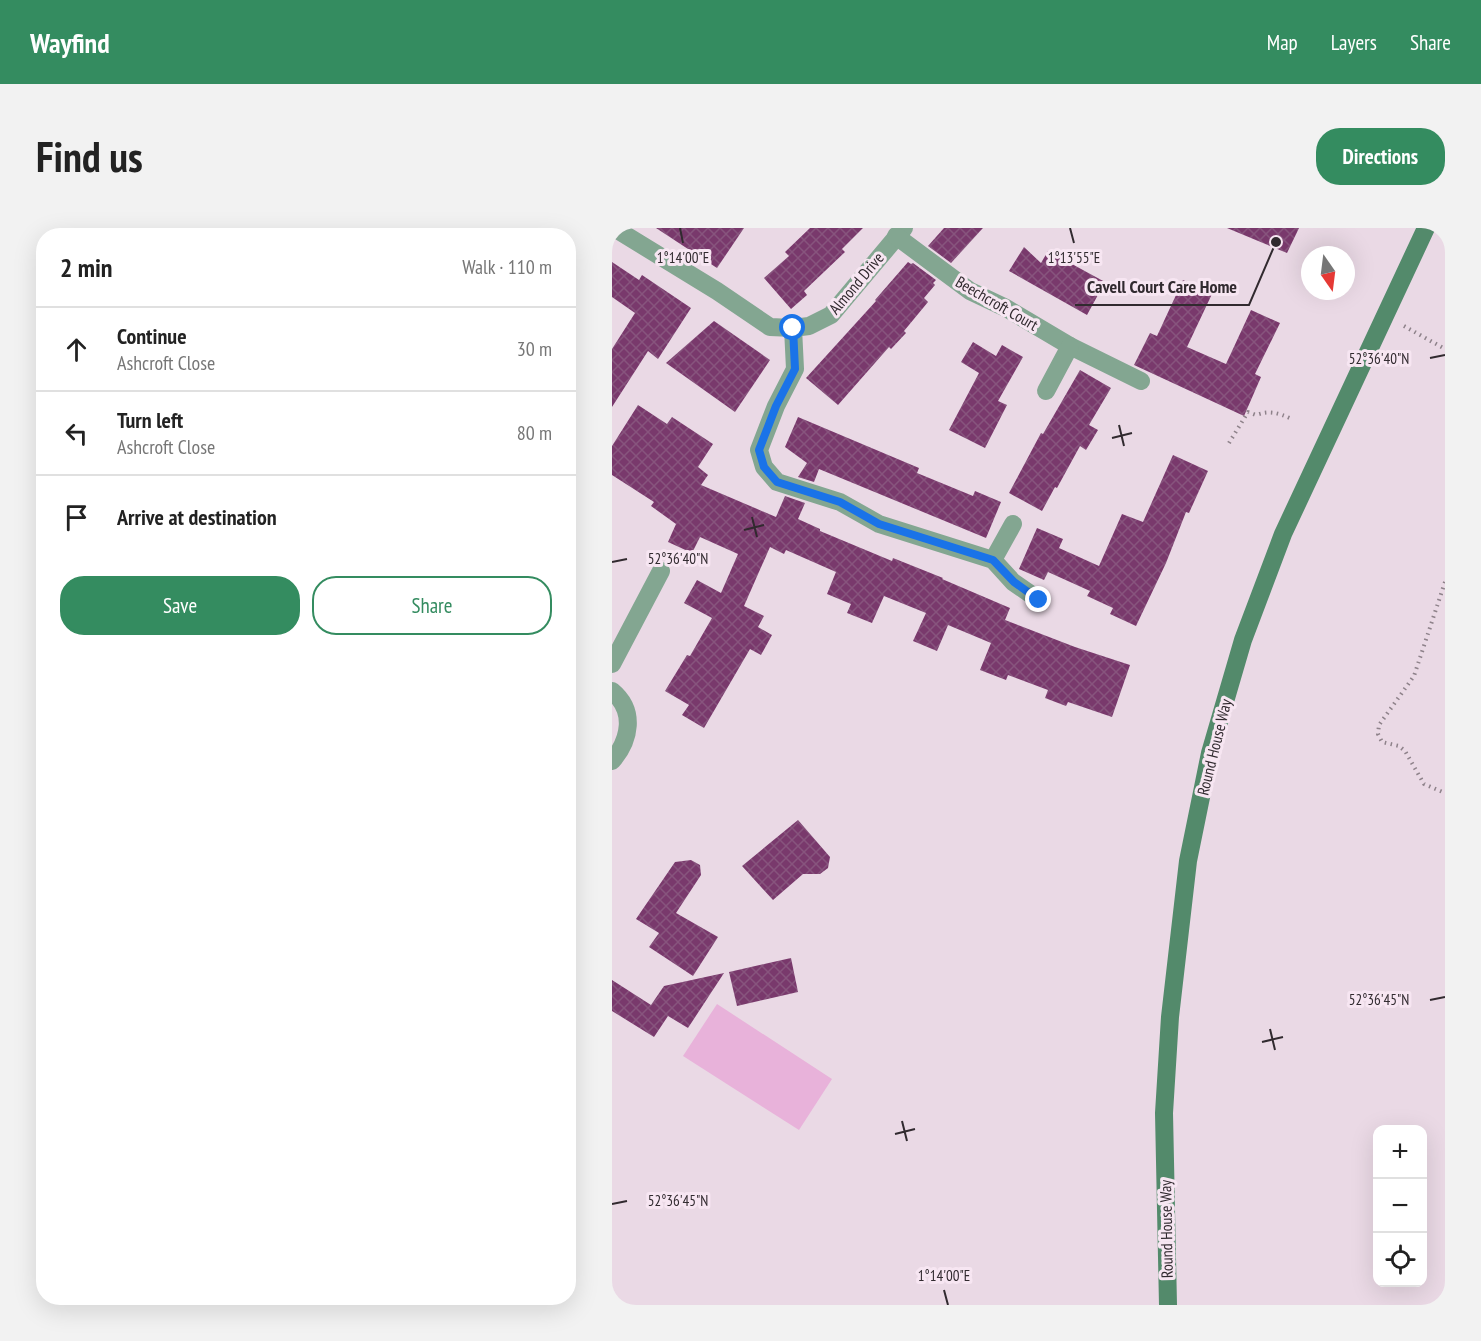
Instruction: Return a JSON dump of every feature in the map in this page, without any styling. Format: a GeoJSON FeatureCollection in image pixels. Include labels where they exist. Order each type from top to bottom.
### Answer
{"type":"FeatureCollection","features":[{"type":"Feature","properties":{"kind":"street","name":"Almond Drive"},"geometry":{"type":"LineString","coordinates":[[614,228],[717,291],[770,327],[793,328],[809,326],[831,315],[900,232]]}},
{"type":"Feature","properties":{"kind":"street","name":"Round House Way"},"geometry":{"type":"LineString","coordinates":[[1168,1305],[1164,1113],[1170,1017],[1188,861],[1210,753],[1243,640],[1283,534],[1426,228]]}},
{"type":"Feature","properties":{"kind":"street","name":"Beechcroft Court"},"geometry":{"type":"LineString","coordinates":[[900,232],[970,291],[1006,308],[1070,346],[1141,381]]}},
{"type":"Feature","properties":{"kind":"street"},"geometry":{"type":"LineString","coordinates":[[793,328],[795,369],[776,406],[759,450],[764,467],[777,482],[840,502],[879,524],[993,560],[1014,582],[1039,600]]}},
{"type":"Feature","properties":{"kind":"street"},"geometry":{"type":"LineString","coordinates":[[1046,391],[1070,346]]}},
{"type":"Feature","properties":{"kind":"street"},"geometry":{"type":"LineString","coordinates":[[993,560],[1012,524]]}},
{"type":"Feature","properties":{"kind":"street"},"geometry":{"type":"LineString","coordinates":[[612,664],[661,572]]}},
{"type":"Feature","properties":{"kind":"street"},"geometry":{"type":"LineString","coordinates":[[612,691],[618,696],[626,711],[628,730],[622,749],[612,761]]}},
{"type":"Feature","properties":{"kind":"path"},"geometry":{"type":"LineString","coordinates":[[1416,331],[1445,349]]}},
{"type":"Feature","properties":{"kind":"path"},"geometry":{"type":"LineString","coordinates":[[1228,443],[1248,412],[1256,415],[1267,411],[1275,412],[1292,419]]}},
{"type":"Feature","properties":{"kind":"path"},"geometry":{"type":"LineString","coordinates":[[1445,582],[1414,676],[1379,725],[1378,734],[1382,742],[1399,746],[1405,751],[1424,784],[1445,793]]}},
{"type":"Feature","properties":{"kind":"shaded area"},"geometry":{"type":"Polygon","coordinates":[[[717,1004],[832,1079],[799,1130],[683,1056],[717,1004]]]}},
{"type":"Feature","properties":{"kind":"building"},"geometry":{"type":"Polygon","coordinates":[[[656,228],[744,228],[717,268],[656,228]]]}},
{"type":"Feature","properties":{"kind":"building"},"geometry":{"type":"Polygon","coordinates":[[[810,228],[863,228],[842,249],[845,252],[804,291],[807,295],[791,309],[764,278],[789,256],[785,252],[810,228]]]}},
{"type":"Feature","properties":{"kind":"building"},"geometry":{"type":"Polygon","coordinates":[[[944,228],[983,228],[951,263],[928,246],[944,228]]]}},
{"type":"Feature","properties":{"kind":"building"},"geometry":{"type":"Polygon","coordinates":[[[1227,228],[1299,228],[1287,253],[1227,228]]]}},
{"type":"Feature","properties":{"kind":"building"},"geometry":{"type":"Polygon","coordinates":[[[1024,247],[1041,263],[1048,251],[1105,282],[1087,315],[1009,271],[1024,247]]]}},
{"type":"Feature","properties":{"kind":"building"},"geometry":{"type":"Polygon","coordinates":[[[612,262],[639,280],[642,275],[691,308],[658,359],[648,351],[612,407],[612,349],[635,313],[612,297],[612,262]]]}},
{"type":"Feature","properties":{"kind":"building"},"geometry":{"type":"Polygon","coordinates":[[[908,262],[913,263],[936,280],[933,283],[935,285],[924,298],[928,302],[904,331],[906,333],[891,349],[889,347],[838,405],[806,378],[908,262]]]}},
{"type":"Feature","properties":{"kind":"building"},"geometry":{"type":"Polygon","coordinates":[[[1183,280],[1212,294],[1187,347],[1226,364],[1251,310],[1280,323],[1255,374],[1261,377],[1244,416],[1134,365],[1150,333],[1157,336],[1183,280]]]}},
{"type":"Feature","properties":{"kind":"building"},"geometry":{"type":"Polygon","coordinates":[[[714,321],[770,360],[735,412],[666,363],[714,321]]]}},
{"type":"Feature","properties":{"kind":"building"},"geometry":{"type":"Polygon","coordinates":[[[973,342],[996,356],[1002,345],[1023,357],[998,401],[1007,405],[985,448],[949,430],[979,373],[961,362],[973,342]]]}},
{"type":"Feature","properties":{"kind":"building"},"geometry":{"type":"Polygon","coordinates":[[[1080,370],[1111,388],[1089,425],[1098,430],[1086,450],[1080,446],[1042,511],[1009,493],[1041,433],[1043,434],[1080,370]]]}},
{"type":"Feature","properties":{"kind":"building"},"geometry":{"type":"Polygon","coordinates":[[[638,405],[667,424],[672,417],[713,444],[698,467],[708,475],[701,485],[776,517],[785,496],[805,503],[798,519],[820,531],[892,561],[893,558],[943,578],[1010,608],[1005,620],[1130,665],[1112,717],[1068,702],[1066,706],[1045,698],[1048,690],[1008,675],[1006,680],[980,670],[991,643],[948,625],[937,651],[913,641],[926,613],[884,596],[872,623],[847,613],[851,604],[827,594],[836,572],[786,550],[784,554],[770,547],[744,606],[764,616],[758,627],[772,635],[761,655],[750,649],[704,728],[682,715],[689,705],[665,691],[687,655],[690,656],[712,618],[684,603],[697,580],[721,593],[738,554],[700,537],[692,553],[668,542],[676,524],[651,506],[654,502],[612,475],[612,446],[638,405]]]}},
{"type":"Feature","properties":{"kind":"building"},"geometry":{"type":"Polygon","coordinates":[[[798,417],[919,468],[917,473],[973,496],[975,491],[1001,502],[986,538],[819,469],[814,482],[798,477],[807,463],[785,447],[798,417]]]}},
{"type":"Feature","properties":{"kind":"building"},"geometry":{"type":"Polygon","coordinates":[[[1173,455],[1208,471],[1189,513],[1186,512],[1166,563],[1136,626],[1110,614],[1113,608],[1087,596],[1090,591],[1048,572],[1044,580],[1019,569],[1037,528],[1063,539],[1059,548],[1099,566],[1122,514],[1143,522],[1173,455]]]}},
{"type":"Feature","properties":{"kind":"building"},"geometry":{"type":"Polygon","coordinates":[[[798,820],[830,857],[828,868],[820,874],[803,874],[773,900],[742,866],[798,820]]]}},
{"type":"Feature","properties":{"kind":"building"},"geometry":{"type":"Polygon","coordinates":[[[691,860],[700,865],[701,875],[676,913],[718,937],[693,976],[649,947],[659,933],[636,919],[675,862],[691,860]]]}},
{"type":"Feature","properties":{"kind":"building"},"geometry":{"type":"Polygon","coordinates":[[[791,958],[798,992],[737,1006],[729,972],[791,958]]]}},
{"type":"Feature","properties":{"kind":"building"},"geometry":{"type":"Polygon","coordinates":[[[724,973],[688,1028],[668,1016],[654,1037],[612,1011],[612,980],[651,1005],[664,986],[724,973]]]}},
{"type":"Feature","properties":{"kind":"place","name":"Cavell Court Care Home"},"geometry":{"type":"Point","coordinates":[1276,242]}},
{"type":"Feature","properties":{"kind":"route"},"geometry":{"type":"LineString","coordinates":[[793,328],[795,369],[776,406],[759,450],[764,467],[777,482],[840,502],[879,524],[993,560],[1014,582],[1039,600]]}}]}
